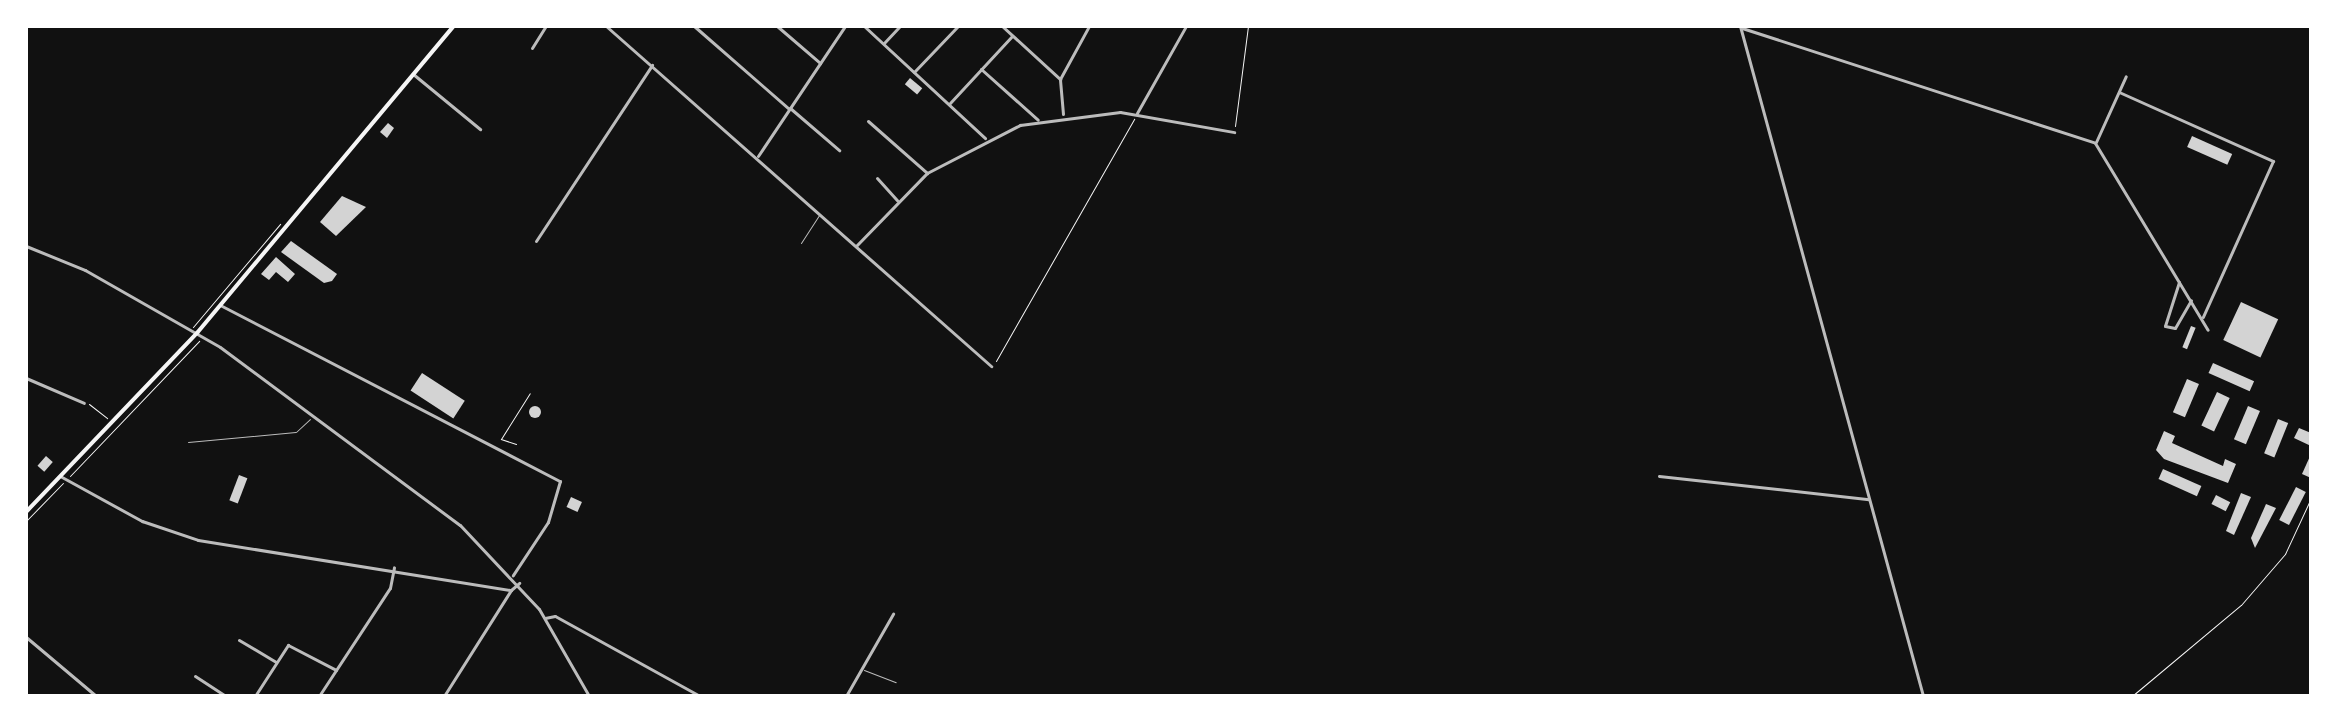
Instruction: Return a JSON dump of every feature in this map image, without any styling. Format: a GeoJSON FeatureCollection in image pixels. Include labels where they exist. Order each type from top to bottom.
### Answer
{"type":"FeatureCollection","features":[{"type":"Feature","properties":{"kind":"main road"},"geometry":{"type":"LineString","coordinates":[[26,512],[197,333],[454,26]]}},
{"type":"Feature","properties":{"kind":"street"},"geometry":{"type":"LineString","coordinates":[[532,48],[546,26]]}},
{"type":"Feature","properties":{"kind":"street"},"geometry":{"type":"LineString","coordinates":[[606,26],[991,366]]}},
{"type":"Feature","properties":{"kind":"street"},"geometry":{"type":"LineString","coordinates":[[694,26],[839,150]]}},
{"type":"Feature","properties":{"kind":"street"},"geometry":{"type":"LineString","coordinates":[[701,32],[706,26]]}},
{"type":"Feature","properties":{"kind":"street"},"geometry":{"type":"LineString","coordinates":[[777,26],[820,63]]}},
{"type":"Feature","properties":{"kind":"street"},"geometry":{"type":"LineString","coordinates":[[757,157],[845,26]]}},
{"type":"Feature","properties":{"kind":"street"},"geometry":{"type":"LineString","coordinates":[[864,26],[985,138]]}},
{"type":"Feature","properties":{"kind":"street"},"geometry":{"type":"LineString","coordinates":[[884,43],[900,26]]}},
{"type":"Feature","properties":{"kind":"street"},"geometry":{"type":"LineString","coordinates":[[914,72],[958,26]]}},
{"type":"Feature","properties":{"kind":"street"},"geometry":{"type":"LineString","coordinates":[[1002,26],[1060,79]]}},
{"type":"Feature","properties":{"kind":"street"},"geometry":{"type":"LineString","coordinates":[[1063,115],[1060,79],[1089,26]]}},
{"type":"Feature","properties":{"kind":"street"},"geometry":{"type":"LineString","coordinates":[[1137,113],[1186,26]]}},
{"type":"Feature","properties":{"kind":"street"},"geometry":{"type":"LineString","coordinates":[[1741,27],[2095,143],[2208,330]]}},
{"type":"Feature","properties":{"kind":"street"},"geometry":{"type":"LineString","coordinates":[[1741,27],[1923,696]]}},
{"type":"Feature","properties":{"kind":"street"},"geometry":{"type":"LineString","coordinates":[[949,105],[1012,36]]}},
{"type":"Feature","properties":{"kind":"street"},"geometry":{"type":"LineString","coordinates":[[536,241],[652,65]]}},
{"type":"Feature","properties":{"kind":"street"},"geometry":{"type":"LineString","coordinates":[[981,69],[1038,120]]}},
{"type":"Feature","properties":{"kind":"street"},"geometry":{"type":"LineString","coordinates":[[413,74],[480,129]]}},
{"type":"Feature","properties":{"kind":"street"},"geometry":{"type":"LineString","coordinates":[[2095,143],[2126,76]]}},
{"type":"Feature","properties":{"kind":"street"},"geometry":{"type":"LineString","coordinates":[[2119,92],[2273,161],[2203,318]]}},
{"type":"Feature","properties":{"kind":"street"},"geometry":{"type":"LineString","coordinates":[[856,246],[897,200],[927,173],[985,138],[1038,120],[1063,115],[1137,113],[1234,132]]}},
{"type":"Feature","properties":{"kind":"street"},"geometry":{"type":"LineString","coordinates":[[868,121],[927,173]]}},
{"type":"Feature","properties":{"kind":"street"},"geometry":{"type":"LineString","coordinates":[[877,178],[897,200]]}},
{"type":"Feature","properties":{"kind":"street"},"geometry":{"type":"LineString","coordinates":[[26,246],[191,329],[460,525],[513,575],[545,618],[589,696]]}},
{"type":"Feature","properties":{"kind":"street"},"geometry":{"type":"LineString","coordinates":[[2179,282],[2165,326],[2175,328],[2191,300]]}},
{"type":"Feature","properties":{"kind":"street"},"geometry":{"type":"LineString","coordinates":[[220,305],[560,481],[548,522],[513,575]]}},
{"type":"Feature","properties":{"kind":"street"},"geometry":{"type":"LineString","coordinates":[[26,378],[84,403]]}},
{"type":"Feature","properties":{"kind":"street"},"geometry":{"type":"LineString","coordinates":[[60,476],[184,537],[394,567],[511,590]]}},
{"type":"Feature","properties":{"kind":"street"},"geometry":{"type":"LineString","coordinates":[[1659,476],[1869,499]]}},
{"type":"Feature","properties":{"kind":"street"},"geometry":{"type":"LineString","coordinates":[[319,696],[390,588],[394,567]]}},
{"type":"Feature","properties":{"kind":"street"},"geometry":{"type":"LineString","coordinates":[[444,696],[511,590],[519,583]]}},
{"type":"Feature","properties":{"kind":"street"},"geometry":{"type":"LineString","coordinates":[[846,696],[893,614]]}},
{"type":"Feature","properties":{"kind":"street"},"geometry":{"type":"LineString","coordinates":[[545,618],[555,616],[700,696]]}},
{"type":"Feature","properties":{"kind":"street"},"geometry":{"type":"LineString","coordinates":[[26,637],[96,696]]}},
{"type":"Feature","properties":{"kind":"street"},"geometry":{"type":"LineString","coordinates":[[239,640],[276,662]]}},
{"type":"Feature","properties":{"kind":"street"},"geometry":{"type":"LineString","coordinates":[[255,696],[276,662],[294,644],[336,670]]}},
{"type":"Feature","properties":{"kind":"street"},"geometry":{"type":"LineString","coordinates":[[195,676],[226,696]]}},
{"type":"Feature","properties":{"kind":"lane"},"geometry":{"type":"LineString","coordinates":[[801,243],[820,213]]}},
{"type":"Feature","properties":{"kind":"lane"},"geometry":{"type":"LineString","coordinates":[[188,442],[296,432],[313,415]]}},
{"type":"Feature","properties":{"kind":"lane"},"geometry":{"type":"LineString","coordinates":[[861,669],[896,682]]}},
{"type":"Feature","properties":{"kind":"path"},"geometry":{"type":"LineString","coordinates":[[1234,132],[1248,26]]}},
{"type":"Feature","properties":{"kind":"path"},"geometry":{"type":"LineString","coordinates":[[991,366],[1137,113]]}},
{"type":"Feature","properties":{"kind":"path"},"geometry":{"type":"LineString","coordinates":[[191,329],[261,244],[290,222]]}},
{"type":"Feature","properties":{"kind":"path"},"geometry":{"type":"LineString","coordinates":[[69,477],[199,341]]}},
{"type":"Feature","properties":{"kind":"path"},"geometry":{"type":"LineString","coordinates":[[516,444],[501,439],[530,393]]}},
{"type":"Feature","properties":{"kind":"path"},"geometry":{"type":"LineString","coordinates":[[84,403],[111,423]]}},
{"type":"Feature","properties":{"kind":"path"},"geometry":{"type":"LineString","coordinates":[[26,521],[63,483]]}},
{"type":"Feature","properties":{"kind":"path"},"geometry":{"type":"LineString","coordinates":[[2132,696],[2270,574],[2311,498]]}},
{"type":"Feature","properties":{"kind":"building"},"geometry":{"type":"Polygon","coordinates":[[[910,78],[922,88],[917,94],[905,84],[910,78]]]}},
{"type":"Feature","properties":{"kind":"building"},"geometry":{"type":"Polygon","coordinates":[[[388,123],[394,128],[387,138],[380,132],[388,123]]]}},
{"type":"Feature","properties":{"kind":"building"},"geometry":{"type":"Polygon","coordinates":[[[2192,136],[2232,154],[2227,165],[2187,147],[2192,136]]]}},
{"type":"Feature","properties":{"kind":"building"},"geometry":{"type":"Polygon","coordinates":[[[342,196],[366,207],[336,236],[320,222],[342,196]]]}},
{"type":"Feature","properties":{"kind":"building"},"geometry":{"type":"Polygon","coordinates":[[[291,241],[337,274],[332,281],[324,283],[281,252],[291,241]]]}},
{"type":"Feature","properties":{"kind":"building"},"geometry":{"type":"Polygon","coordinates":[[[276,257],[295,274],[288,282],[276,272],[269,280],[261,274],[276,257]]]}},
{"type":"Feature","properties":{"kind":"building"},"geometry":{"type":"Polygon","coordinates":[[[2241,302],[2278,319],[2260,357],[2223,340],[2241,302]]]}},
{"type":"Feature","properties":{"kind":"building"},"geometry":{"type":"Polygon","coordinates":[[[2191,326],[2196,328],[2187,349],[2182,347],[2191,326]]]}},
{"type":"Feature","properties":{"kind":"building"},"geometry":{"type":"Polygon","coordinates":[[[2213,363],[2254,381],[2250,391],[2209,373],[2213,363]]]}},
{"type":"Feature","properties":{"kind":"building"},"geometry":{"type":"Polygon","coordinates":[[[422,373],[465,401],[453,418],[411,391],[422,373]]]}},
{"type":"Feature","properties":{"kind":"building"},"geometry":{"type":"Polygon","coordinates":[[[2187,379],[2199,384],[2185,417],[2173,412],[2187,379]]]}},
{"type":"Feature","properties":{"kind":"building"},"geometry":{"type":"Polygon","coordinates":[[[2217,392],[2230,398],[2214,431],[2201,426],[2217,392]]]}},
{"type":"Feature","properties":{"kind":"building"},"geometry":{"type":"Polygon","coordinates":[[[535,406],[541,412],[535,418],[529,412],[535,406]]]}},
{"type":"Feature","properties":{"kind":"building"},"geometry":{"type":"Polygon","coordinates":[[[2248,406],[2260,411],[2246,444],[2234,439],[2248,406]]]}},
{"type":"Feature","properties":{"kind":"building"},"geometry":{"type":"Polygon","coordinates":[[[2278,419],[2288,423],[2274,457],[2264,453],[2278,419]]]}},
{"type":"Feature","properties":{"kind":"building"},"geometry":{"type":"Polygon","coordinates":[[[2299,428],[2311,433],[2311,446],[2294,438],[2299,428]]]}},
{"type":"Feature","properties":{"kind":"building"},"geometry":{"type":"Polygon","coordinates":[[[2164,431],[2175,436],[2172,443],[2223,466],[2225,459],[2236,464],[2228,483],[2164,459],[2156,450],[2164,431]]]}},
{"type":"Feature","properties":{"kind":"building"},"geometry":{"type":"Polygon","coordinates":[[[2311,454],[2311,478],[2302,474],[2311,454]]]}},
{"type":"Feature","properties":{"kind":"building"},"geometry":{"type":"Polygon","coordinates":[[[46,456],[53,462],[44,472],[37,466],[46,456]]]}},
{"type":"Feature","properties":{"kind":"building"},"geometry":{"type":"Polygon","coordinates":[[[2163,469],[2201,486],[2197,496],[2159,479],[2163,469]]]}},
{"type":"Feature","properties":{"kind":"building"},"geometry":{"type":"Polygon","coordinates":[[[239,475],[247,478],[238,503],[229,500],[239,475]]]}},
{"type":"Feature","properties":{"kind":"building"},"geometry":{"type":"Polygon","coordinates":[[[2296,487],[2306,492],[2289,525],[2279,520],[2296,487]]]}},
{"type":"Feature","properties":{"kind":"building"},"geometry":{"type":"Polygon","coordinates":[[[2241,493],[2251,497],[2234,535],[2226,531],[2241,493]]]}},
{"type":"Feature","properties":{"kind":"building"},"geometry":{"type":"Polygon","coordinates":[[[2216,495],[2230,502],[2226,511],[2211,504],[2216,495]]]}},
{"type":"Feature","properties":{"kind":"building"},"geometry":{"type":"Polygon","coordinates":[[[571,497],[582,502],[577,512],[567,507],[571,497]]]}},
{"type":"Feature","properties":{"kind":"building"},"geometry":{"type":"Polygon","coordinates":[[[2266,504],[2276,508],[2255,548],[2251,538],[2266,504]]]}}]}
